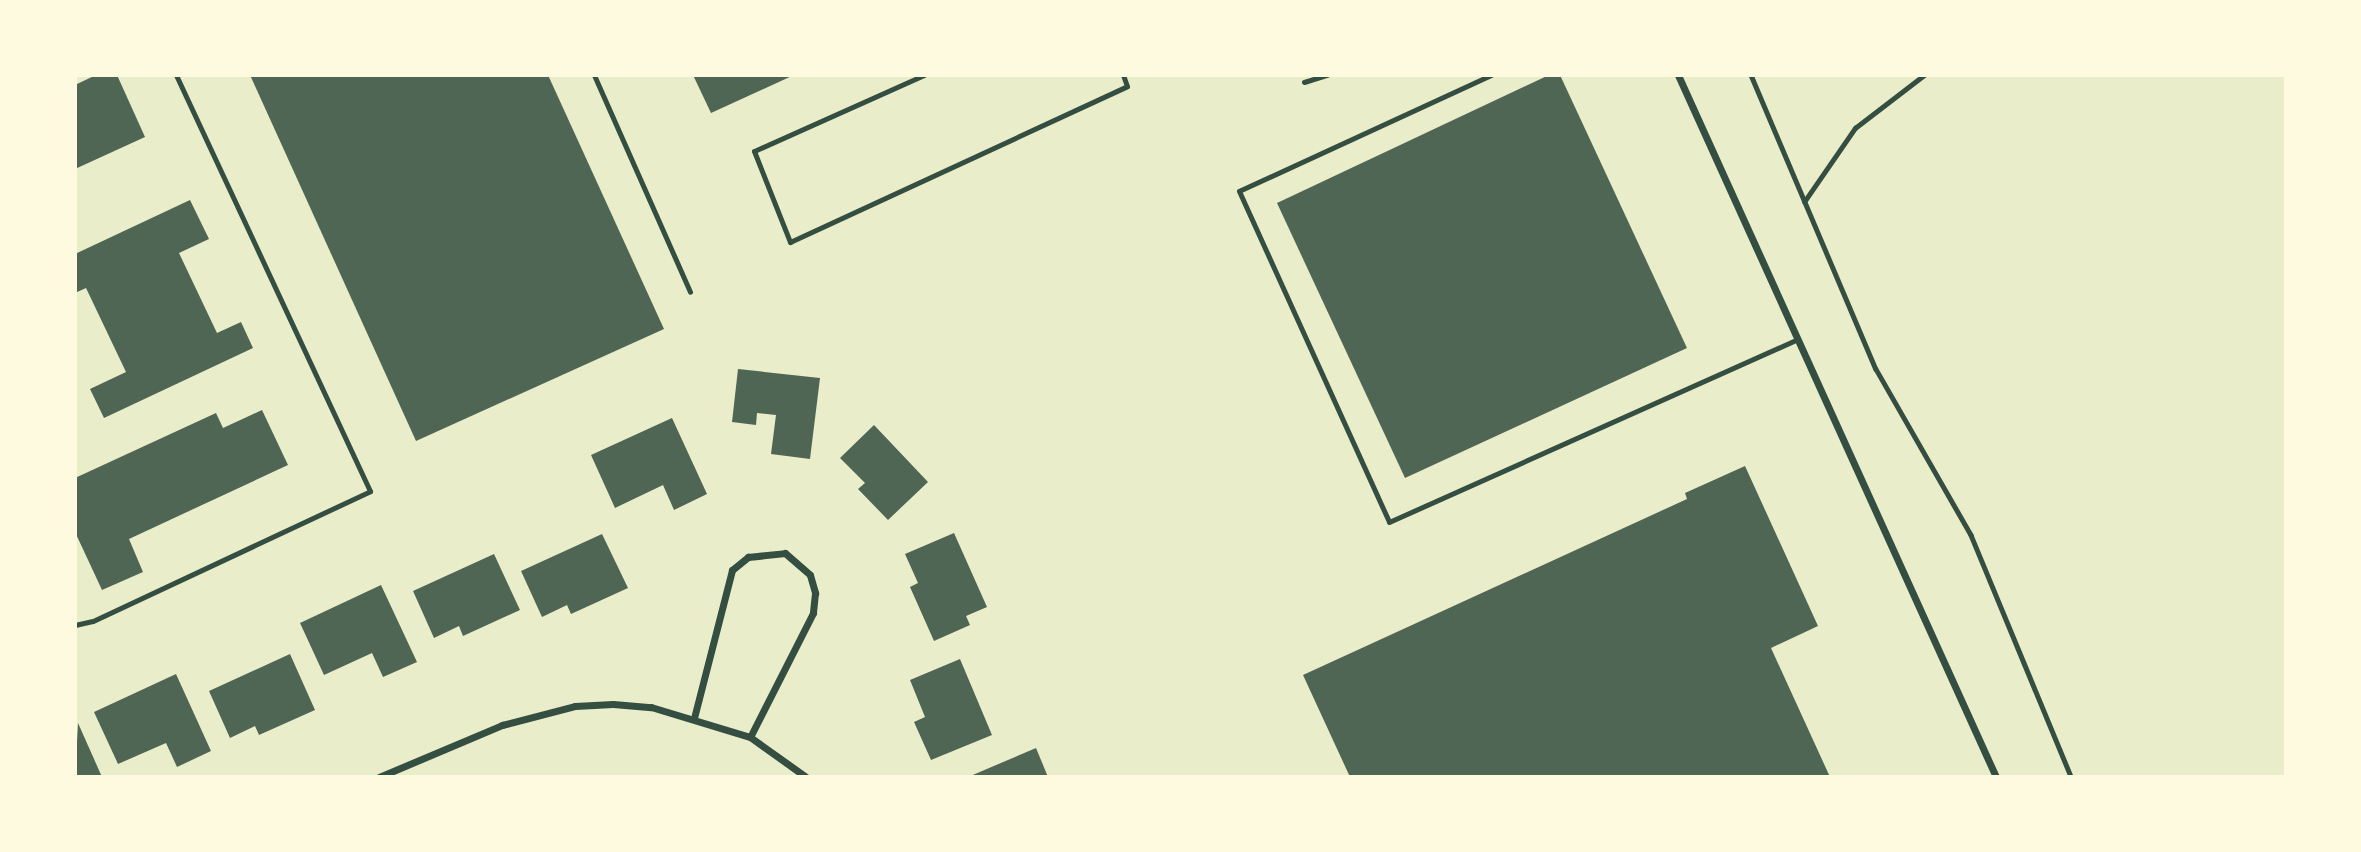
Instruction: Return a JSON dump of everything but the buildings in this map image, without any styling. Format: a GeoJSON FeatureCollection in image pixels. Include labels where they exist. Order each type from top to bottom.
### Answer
{"type":"FeatureCollection","features":[{"type":"Feature","properties":{"kind":"street"},"geometry":{"type":"LineString","coordinates":[[1678,75],[1795,341],[1996,777]]}},
{"type":"Feature","properties":{"kind":"street"},"geometry":{"type":"LineString","coordinates":[[694,718],[732,570],[748,557],[785,553],[810,575],[816,593],[813,613],[750,737]]}},
{"type":"Feature","properties":{"kind":"street"},"geometry":{"type":"LineString","coordinates":[[379,777],[457,741],[575,706],[651,707],[694,718],[750,737],[806,777]]}},
{"type":"Feature","properties":{"kind":"lane"},"geometry":{"type":"LineString","coordinates":[[75,625],[93,621],[370,491],[176,75]]}},
{"type":"Feature","properties":{"kind":"lane"},"geometry":{"type":"LineString","coordinates":[[594,75],[690,292]]}},
{"type":"Feature","properties":{"kind":"lane"},"geometry":{"type":"LineString","coordinates":[[924,75],[754,151],[790,242],[1127,86],[1124,75]]}},
{"type":"Feature","properties":{"kind":"lane"},"geometry":{"type":"LineString","coordinates":[[1304,82],[1327,75]]}},
{"type":"Feature","properties":{"kind":"lane"},"geometry":{"type":"LineString","coordinates":[[1491,75],[1240,191],[1389,523],[1795,341]]}},
{"type":"Feature","properties":{"kind":"path"},"geometry":{"type":"LineString","coordinates":[[1751,75],[1876,369],[1971,535],[2071,777]]}},
{"type":"Feature","properties":{"kind":"path"},"geometry":{"type":"LineString","coordinates":[[1804,203],[1855,128],[1924,75]]}}]}
